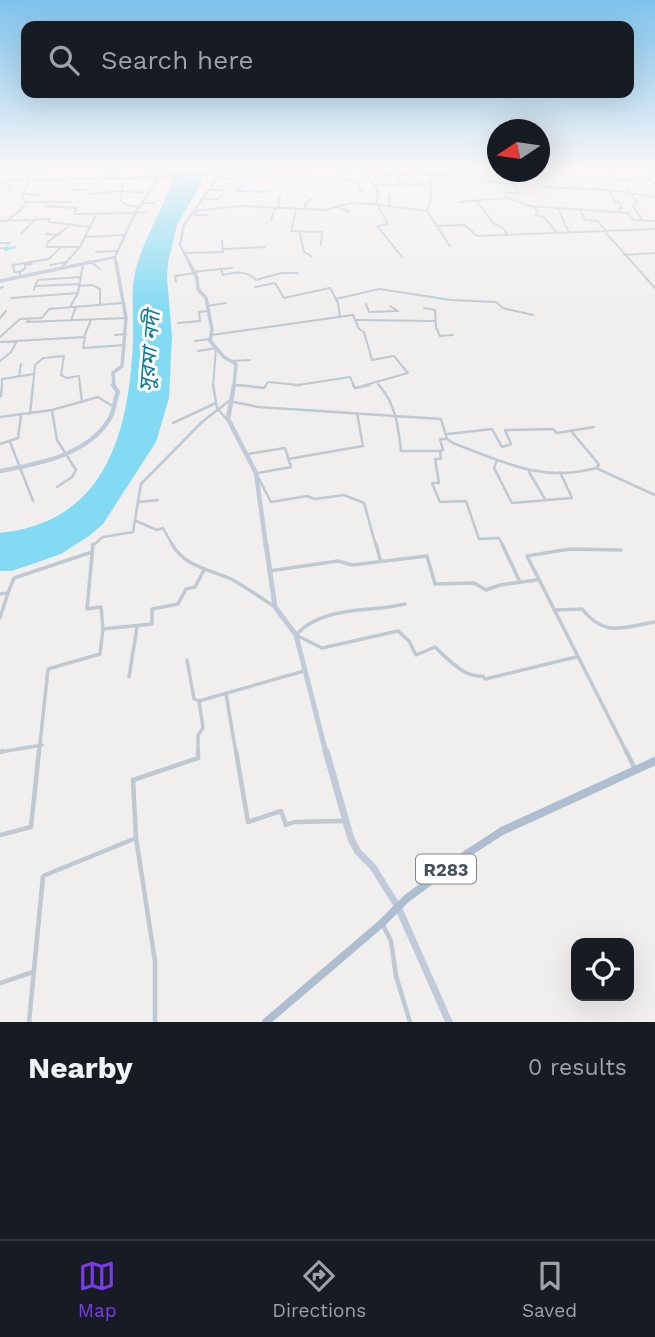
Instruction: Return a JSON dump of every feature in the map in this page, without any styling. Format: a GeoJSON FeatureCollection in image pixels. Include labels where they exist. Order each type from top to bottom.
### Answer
{"type":"FeatureCollection","features":[{"type":"Feature","properties":{"kind":"main road","name":"R283"},"geometry":{"type":"LineString","coordinates":[[266,1022],[382,924],[398,907],[502,831],[655,761]]}},
{"type":"Feature","properties":{"kind":"street"},"geometry":{"type":"LineString","coordinates":[[8,220],[12,217]]}},
{"type":"Feature","properties":{"kind":"street"},"geometry":{"type":"LineString","coordinates":[[61,269],[80,247],[95,217]]}},
{"type":"Feature","properties":{"kind":"street"},"geometry":{"type":"LineString","coordinates":[[0,471],[21,467],[84,445],[99,433],[110,419],[118,393],[112,383],[113,373],[121,369],[126,334],[116,257],[133,217]]}},
{"type":"Feature","properties":{"kind":"street"},"geometry":{"type":"LineString","coordinates":[[191,217],[184,225],[181,242],[194,272],[197,287],[206,298],[211,320],[211,337],[216,348],[236,365],[237,385],[227,410],[230,423]]}},
{"type":"Feature","properties":{"kind":"street"},"geometry":{"type":"LineString","coordinates":[[294,217],[291,230],[322,232],[321,245]]}},
{"type":"Feature","properties":{"kind":"street"},"geometry":{"type":"LineString","coordinates":[[384,217],[393,229]]}},
{"type":"Feature","properties":{"kind":"street"},"geometry":{"type":"LineString","coordinates":[[430,217],[450,246]]}},
{"type":"Feature","properties":{"kind":"street"},"geometry":{"type":"LineString","coordinates":[[488,217],[507,234]]}},
{"type":"Feature","properties":{"kind":"street"},"geometry":{"type":"LineString","coordinates":[[540,217],[556,233]]}},
{"type":"Feature","properties":{"kind":"street"},"geometry":{"type":"LineString","coordinates":[[562,217],[569,233]]}},
{"type":"Feature","properties":{"kind":"street"},"geometry":{"type":"LineString","coordinates":[[583,217],[585,220],[598,220],[624,255],[655,288]]}},
{"type":"Feature","properties":{"kind":"street"},"geometry":{"type":"LineString","coordinates":[[631,217],[633,220],[655,221]]}},
{"type":"Feature","properties":{"kind":"street"},"geometry":{"type":"LineString","coordinates":[[22,234],[33,226],[36,219]]}},
{"type":"Feature","properties":{"kind":"street"},"geometry":{"type":"LineString","coordinates":[[0,221],[49,219],[49,222],[90,227]]}},
{"type":"Feature","properties":{"kind":"street"},"geometry":{"type":"LineString","coordinates":[[72,224],[46,246],[80,247]]}},
{"type":"Feature","properties":{"kind":"street"},"geometry":{"type":"LineString","coordinates":[[388,224],[377,226],[402,257]]}},
{"type":"Feature","properties":{"kind":"street"},"geometry":{"type":"LineString","coordinates":[[436,226],[465,225],[477,236],[654,230]]}},
{"type":"Feature","properties":{"kind":"street"},"geometry":{"type":"LineString","coordinates":[[299,231],[304,252],[311,256]]}},
{"type":"Feature","properties":{"kind":"street"},"geometry":{"type":"LineString","coordinates":[[48,233],[46,234],[59,235]]}},
{"type":"Feature","properties":{"kind":"street"},"geometry":{"type":"LineString","coordinates":[[85,237],[124,236]]}},
{"type":"Feature","properties":{"kind":"street"},"geometry":{"type":"LineString","coordinates":[[222,241],[223,249]]}},
{"type":"Feature","properties":{"kind":"street"},"geometry":{"type":"LineString","coordinates":[[0,243],[10,243]]}},
{"type":"Feature","properties":{"kind":"street"},"geometry":{"type":"LineString","coordinates":[[20,274],[14,272],[13,265],[49,259],[60,247]]}},
{"type":"Feature","properties":{"kind":"street"},"geometry":{"type":"LineString","coordinates":[[185,253],[265,247]]}},
{"type":"Feature","properties":{"kind":"street"},"geometry":{"type":"LineString","coordinates":[[0,248],[5,248]]}},
{"type":"Feature","properties":{"kind":"street"},"geometry":{"type":"LineString","coordinates":[[96,252],[118,251]]}},
{"type":"Feature","properties":{"kind":"street"},"geometry":{"type":"LineString","coordinates":[[624,255],[655,253]]}},
{"type":"Feature","properties":{"kind":"street"},"geometry":{"type":"LineString","coordinates":[[1,287],[1,281],[20,274],[61,269],[116,257]]}},
{"type":"Feature","properties":{"kind":"street"},"geometry":{"type":"LineString","coordinates":[[50,265],[67,262]]}},
{"type":"Feature","properties":{"kind":"street"},"geometry":{"type":"LineString","coordinates":[[91,262],[100,269]]}},
{"type":"Feature","properties":{"kind":"street"},"geometry":{"type":"LineString","coordinates":[[20,274],[26,265],[32,264]]}},
{"type":"Feature","properties":{"kind":"street"},"geometry":{"type":"LineString","coordinates":[[70,308],[78,293],[83,264]]}},
{"type":"Feature","properties":{"kind":"street"},"geometry":{"type":"LineString","coordinates":[[176,282],[175,276],[232,268]]}},
{"type":"Feature","properties":{"kind":"street"},"geometry":{"type":"LineString","coordinates":[[221,269],[223,275],[250,274],[256,280],[281,273],[298,273]]}},
{"type":"Feature","properties":{"kind":"street"},"geometry":{"type":"LineString","coordinates":[[81,277],[40,280],[35,288],[80,285],[99,287],[100,304]]}},
{"type":"Feature","properties":{"kind":"street"},"geometry":{"type":"LineString","coordinates":[[255,287],[275,283],[284,298],[330,288],[340,317]]}},
{"type":"Feature","properties":{"kind":"street"},"geometry":{"type":"LineString","coordinates":[[336,299],[379,289],[451,300],[496,302],[503,307],[533,315]]}},
{"type":"Feature","properties":{"kind":"street"},"geometry":{"type":"LineString","coordinates":[[11,298],[78,293]]}},
{"type":"Feature","properties":{"kind":"street"},"geometry":{"type":"LineString","coordinates":[[0,337],[20,319],[42,318],[49,309],[122,303]]}},
{"type":"Feature","properties":{"kind":"street"},"geometry":{"type":"LineString","coordinates":[[178,323],[200,321],[199,312],[226,303]]}},
{"type":"Feature","properties":{"kind":"street"},"geometry":{"type":"LineString","coordinates":[[366,304],[369,312],[398,311],[390,306]]}},
{"type":"Feature","properties":{"kind":"street"},"geometry":{"type":"LineString","coordinates":[[70,321],[76,307]]}},
{"type":"Feature","properties":{"kind":"street"},"geometry":{"type":"LineString","coordinates":[[424,308],[435,310],[440,336],[453,335]]}},
{"type":"Feature","properties":{"kind":"street"},"geometry":{"type":"LineString","coordinates":[[0,318],[6,311]]}},
{"type":"Feature","properties":{"kind":"street"},"geometry":{"type":"LineString","coordinates":[[386,311],[389,319]]}},
{"type":"Feature","properties":{"kind":"street"},"geometry":{"type":"LineString","coordinates":[[195,341],[354,315],[359,329],[366,337],[372,360],[394,356],[408,373],[355,388],[350,377],[298,385],[268,382],[264,388],[237,385]]}},
{"type":"Feature","properties":{"kind":"street"},"geometry":{"type":"LineString","coordinates":[[29,319],[27,322],[126,318]]}},
{"type":"Feature","properties":{"kind":"street"},"geometry":{"type":"LineString","coordinates":[[90,320],[83,348],[125,345]]}},
{"type":"Feature","properties":{"kind":"street"},"geometry":{"type":"LineString","coordinates":[[357,320],[435,320]]}},
{"type":"Feature","properties":{"kind":"street"},"geometry":{"type":"LineString","coordinates":[[115,335],[126,334]]}},
{"type":"Feature","properties":{"kind":"street"},"geometry":{"type":"LineString","coordinates":[[0,342],[84,337]]}},
{"type":"Feature","properties":{"kind":"street"},"geometry":{"type":"LineString","coordinates":[[0,362],[11,352],[17,341]]}},
{"type":"Feature","properties":{"kind":"street"},"geometry":{"type":"LineString","coordinates":[[198,351],[216,348]]}},
{"type":"Feature","properties":{"kind":"street"},"geometry":{"type":"LineString","coordinates":[[216,348],[213,384],[218,409],[230,423],[248,454],[271,502],[307,496],[315,499],[344,495],[364,503],[381,560]]}},
{"type":"Feature","properties":{"kind":"street"},"geometry":{"type":"LineString","coordinates":[[30,414],[35,365],[41,359],[64,356],[61,375],[67,378],[79,376],[82,402]]}},
{"type":"Feature","properties":{"kind":"street"},"geometry":{"type":"LineString","coordinates":[[231,361],[250,359]]}},
{"type":"Feature","properties":{"kind":"street"},"geometry":{"type":"LineString","coordinates":[[19,376],[21,365]]}},
{"type":"Feature","properties":{"kind":"street"},"geometry":{"type":"LineString","coordinates":[[1,373],[1,396]]}},
{"type":"Feature","properties":{"kind":"street"},"geometry":{"type":"LineString","coordinates":[[2,379],[34,374]]}},
{"type":"Feature","properties":{"kind":"street"},"geometry":{"type":"LineString","coordinates":[[378,383],[388,396],[397,416],[401,451],[440,451]]}},
{"type":"Feature","properties":{"kind":"street"},"geometry":{"type":"LineString","coordinates":[[0,418],[52,410],[99,397],[114,407]]}},
{"type":"Feature","properties":{"kind":"street"},"geometry":{"type":"LineString","coordinates":[[0,835],[32,827],[48,669],[100,654],[103,629],[101,607],[87,609],[92,545],[103,537],[133,532],[141,484],[152,470],[218,409],[229,401],[258,407],[441,419],[448,434],[447,439]]}},
{"type":"Feature","properties":{"kind":"street"},"geometry":{"type":"LineString","coordinates":[[173,423],[216,403]]}},
{"type":"Feature","properties":{"kind":"street"},"geometry":{"type":"LineString","coordinates":[[52,410],[55,433],[76,470],[72,477],[57,487]]}},
{"type":"Feature","properties":{"kind":"street"},"geometry":{"type":"LineString","coordinates":[[288,459],[363,446],[357,413]]}},
{"type":"Feature","properties":{"kind":"street"},"geometry":{"type":"LineString","coordinates":[[0,444],[19,436],[21,415]]}},
{"type":"Feature","properties":{"kind":"street"},"geometry":{"type":"LineString","coordinates":[[448,434],[492,429],[502,447],[511,444],[505,430],[552,429],[558,433],[594,426]]}},
{"type":"Feature","properties":{"kind":"street"},"geometry":{"type":"LineString","coordinates":[[571,431],[597,462],[599,466],[596,468]]}},
{"type":"Feature","properties":{"kind":"street"},"geometry":{"type":"LineString","coordinates":[[519,582],[499,538],[480,540],[466,501],[440,502],[432,483],[439,483],[436,459],[440,458],[440,451],[443,450],[440,439],[447,439],[529,472],[578,472],[596,468],[655,495]]}},
{"type":"Feature","properties":{"kind":"street"},"geometry":{"type":"LineString","coordinates":[[10,442],[33,501]]}},
{"type":"Feature","properties":{"kind":"street"},"geometry":{"type":"LineString","coordinates":[[248,454],[285,448],[291,467],[256,473]]}},
{"type":"Feature","properties":{"kind":"street"},"geometry":{"type":"LineString","coordinates":[[497,460],[494,468],[512,503],[572,498],[560,472]]}},
{"type":"Feature","properties":{"kind":"street"},"geometry":{"type":"LineString","coordinates":[[529,472],[545,499]]}},
{"type":"Feature","properties":{"kind":"street"},"geometry":{"type":"LineString","coordinates":[[256,473],[275,607]]}},
{"type":"Feature","properties":{"kind":"street"},"geometry":{"type":"LineString","coordinates":[[139,502],[158,500]]}},
{"type":"Feature","properties":{"kind":"street"},"geometry":{"type":"LineString","coordinates":[[136,521],[158,530],[163,528],[174,550],[204,570],[232,580],[275,607],[296,635],[344,821],[358,852],[373,867],[398,907],[449,1022]]}},
{"type":"Feature","properties":{"kind":"street"},"geometry":{"type":"LineString","coordinates":[[621,550],[570,549],[527,556],[636,771]]}},
{"type":"Feature","properties":{"kind":"street"},"geometry":{"type":"LineString","coordinates":[[0,618],[13,578],[92,552]]}},
{"type":"Feature","properties":{"kind":"street"},"geometry":{"type":"LineString","coordinates":[[269,572],[338,561],[352,565],[427,556],[435,584],[474,583],[486,590],[538,580]]}},
{"type":"Feature","properties":{"kind":"street"},"geometry":{"type":"LineString","coordinates":[[103,629],[152,624],[152,609],[178,604],[186,589],[195,587],[204,570]]}},
{"type":"Feature","properties":{"kind":"street"},"geometry":{"type":"LineString","coordinates":[[0,594],[8,593]]}},
{"type":"Feature","properties":{"kind":"street"},"geometry":{"type":"LineString","coordinates":[[296,635],[308,622],[334,612],[375,610],[405,604]]}},
{"type":"Feature","properties":{"kind":"street"},"geometry":{"type":"LineString","coordinates":[[554,609],[582,609],[593,623],[612,629],[655,622]]}},
{"type":"Feature","properties":{"kind":"street"},"geometry":{"type":"LineString","coordinates":[[129,677],[137,627]]}},
{"type":"Feature","properties":{"kind":"street"},"geometry":{"type":"LineString","coordinates":[[296,635],[322,648],[398,631],[416,655],[435,646],[457,667],[475,677],[484,676],[485,679],[576,657]]}},
{"type":"Feature","properties":{"kind":"street"},"geometry":{"type":"LineString","coordinates":[[187,660],[194,699],[199,701],[304,670]]}},
{"type":"Feature","properties":{"kind":"street"},"geometry":{"type":"LineString","coordinates":[[226,694],[248,822],[281,811],[286,825],[294,822],[344,821]]}},
{"type":"Feature","properties":{"kind":"street"},"geometry":{"type":"LineString","coordinates":[[155,1022],[155,961],[136,838],[132,780],[198,758],[198,735],[204,728],[199,701]]}},
{"type":"Feature","properties":{"kind":"street"},"geometry":{"type":"LineString","coordinates":[[0,752],[42,745]]}},
{"type":"Feature","properties":{"kind":"street"},"geometry":{"type":"LineString","coordinates":[[29,1022],[43,876],[136,838]]}},
{"type":"Feature","properties":{"kind":"street"},"geometry":{"type":"LineString","coordinates":[[382,924],[389,933],[395,971],[410,1022]]}},
{"type":"Feature","properties":{"kind":"street"},"geometry":{"type":"LineString","coordinates":[[0,983],[34,972]]}},
{"type":"Feature","properties":{"kind":"water","name":"সুরমা নদী"},"geometry":{"type":"Polygon","coordinates":[[[157,217],[182,217],[177,225],[168,262],[172,337],[169,398],[156,442],[103,524],[89,536],[61,554],[12,571],[0,571],[0,533],[36,525],[65,511],[88,492],[105,467],[117,439],[125,408],[133,341],[134,278],[142,250],[157,217]]]}},
{"type":"Feature","properties":{"kind":"waterway"},"geometry":{"type":"LineString","coordinates":[[8,246],[5,250],[15,247]]}}]}
